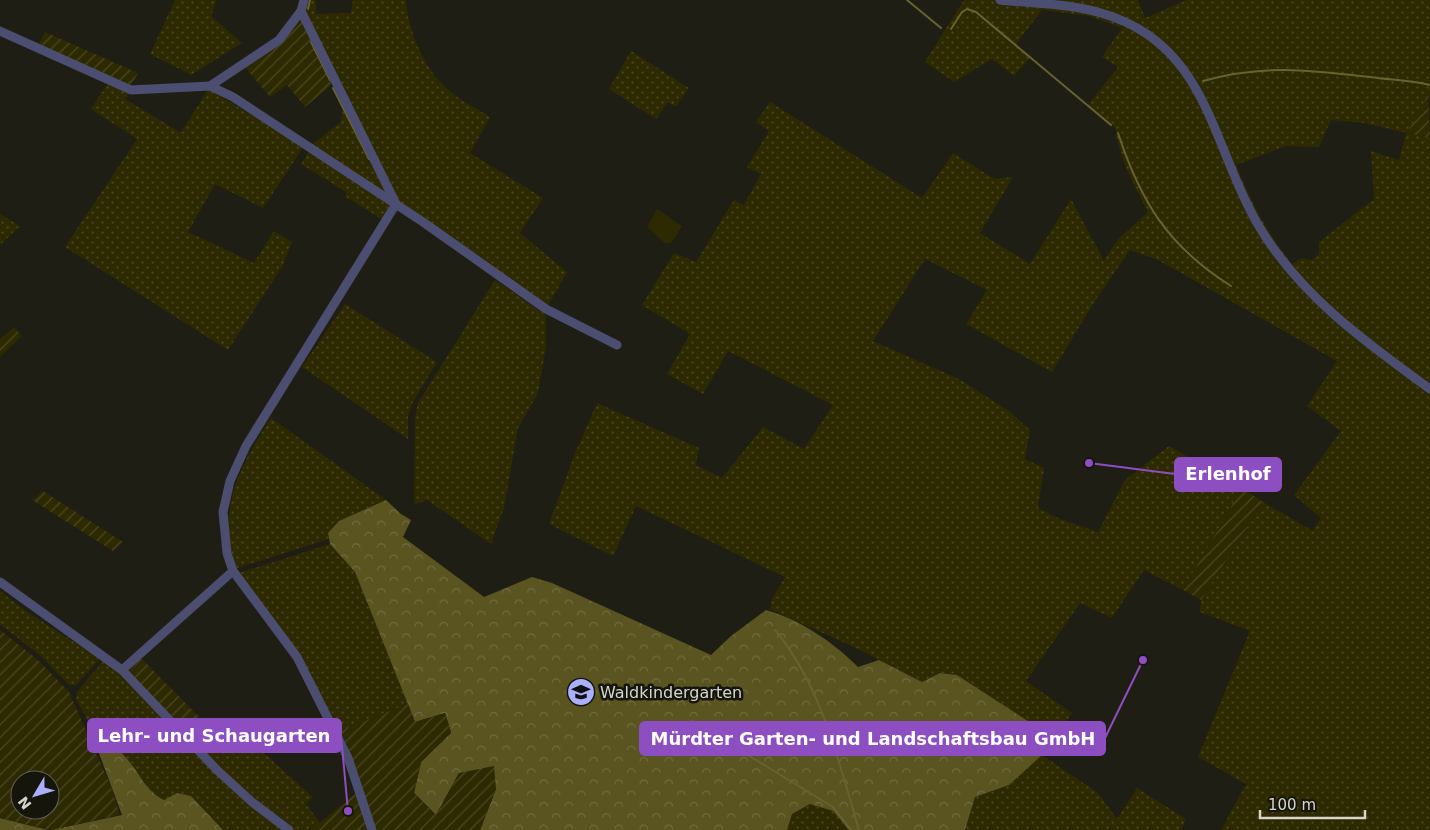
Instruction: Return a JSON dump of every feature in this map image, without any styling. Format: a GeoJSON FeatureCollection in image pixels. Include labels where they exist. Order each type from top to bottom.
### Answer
{"type":"FeatureCollection","features":[{"type":"Feature","properties":{"kind":"street"},"geometry":{"type":"LineString","coordinates":[[210,86],[262,54],[279,40],[301,11],[304,0]]}},
{"type":"Feature","properties":{"kind":"street"},"geometry":{"type":"LineString","coordinates":[[1000,0],[1058,5],[1102,13],[1134,27],[1168,52],[1197,90],[1210,113],[1257,223],[1286,264],[1334,316],[1430,389]]}},
{"type":"Feature","properties":{"kind":"street"},"geometry":{"type":"LineString","coordinates":[[301,11],[396,204]]}},
{"type":"Feature","properties":{"kind":"street"},"geometry":{"type":"LineString","coordinates":[[0,31],[132,90],[210,86],[233,97],[396,204],[546,309],[617,345]]}},
{"type":"Feature","properties":{"kind":"street"},"geometry":{"type":"LineString","coordinates":[[372,830],[348,758],[297,657],[233,571],[227,553],[223,512],[230,481],[246,446],[396,204]]}},
{"type":"Feature","properties":{"kind":"street"},"geometry":{"type":"LineString","coordinates":[[122,670],[233,571]]}},
{"type":"Feature","properties":{"kind":"street"},"geometry":{"type":"LineString","coordinates":[[0,582],[122,670],[217,770],[252,802],[289,830]]}},
{"type":"Feature","properties":{"kind":"shaded area"},"geometry":{"type":"Polygon","coordinates":[[[175,0],[217,0],[211,16],[242,43],[191,75],[150,54],[175,0]]]}},
{"type":"Feature","properties":{"kind":"shaded area"},"geometry":{"type":"Polygon","coordinates":[[[304,0],[316,0],[316,14],[351,13],[353,0],[406,0],[409,21],[417,45],[435,76],[453,94],[490,117],[470,153],[543,198],[520,233],[567,272],[546,309],[310,146],[341,122],[344,100],[301,11],[304,0]]]}},
{"type":"Feature","properties":{"kind":"shaded area"},"geometry":{"type":"Polygon","coordinates":[[[964,0],[1138,0],[1145,18],[1187,0],[1430,0],[1430,95],[1407,133],[1430,138],[1430,830],[1221,830],[1246,784],[1198,757],[1250,631],[1200,612],[1201,600],[1263,502],[1313,531],[1321,518],[1294,495],[1341,431],[1307,406],[1337,361],[1158,260],[1130,250],[1093,304],[1052,372],[966,324],[987,290],[925,259],[873,341],[959,379],[1009,411],[1030,430],[1025,459],[1044,468],[1038,508],[1060,519],[1098,532],[1125,480],[1169,446],[1242,488],[1183,590],[1144,570],[1112,618],[1080,603],[1026,681],[1072,713],[1054,738],[957,675],[940,673],[922,682],[858,649],[770,609],[772,599],[785,577],[636,506],[613,556],[549,524],[575,453],[597,403],[699,448],[696,465],[722,478],[763,427],[804,449],[833,405],[728,351],[703,394],[667,374],[690,334],[642,305],[674,253],[696,262],[734,200],[744,205],[761,174],[747,167],[769,131],[756,122],[770,102],[922,198],[953,153],[994,179],[1013,177],[980,233],[1030,264],[1071,199],[1104,261],[1117,240],[1148,212],[1124,161],[1115,128],[1087,106],[1118,67],[1102,57],[1122,28],[1089,16],[1042,10],[1016,44],[1030,58],[1014,76],[992,59],[954,82],[925,62],[964,0]],[[1331,120],[1319,147],[1286,146],[1236,165],[1260,216],[1292,264],[1302,258],[1312,260],[1319,254],[1319,242],[1374,199],[1371,151],[1399,160],[1406,133],[1365,123],[1331,120]]]}},
{"type":"Feature","properties":{"kind":"shaded area"},"geometry":{"type":"Polygon","coordinates":[[[301,11],[335,82],[305,107],[287,85],[270,97],[243,65],[262,54],[301,11]]]}},
{"type":"Feature","properties":{"kind":"shaded area"},"geometry":{"type":"Polygon","coordinates":[[[45,32],[138,73],[130,87],[38,45],[45,32]]]}},
{"type":"Feature","properties":{"kind":"shaded area"},"geometry":{"type":"Polygon","coordinates":[[[631,51],[689,88],[676,107],[668,102],[656,119],[609,89],[631,51]]]}},
{"type":"Feature","properties":{"kind":"shaded area"},"geometry":{"type":"Polygon","coordinates":[[[108,83],[130,92],[125,99],[181,133],[208,89],[304,146],[263,208],[215,184],[188,232],[254,263],[274,231],[292,242],[282,267],[228,350],[65,247],[137,139],[91,109],[108,83]]]}},
{"type":"Feature","properties":{"kind":"shaded area"},"geometry":{"type":"Polygon","coordinates":[[[1428,95],[1430,138],[1407,133],[1428,95]]]}},
{"type":"Feature","properties":{"kind":"shaded area"},"geometry":{"type":"Polygon","coordinates":[[[310,150],[389,203],[389,209],[383,220],[346,197],[346,192],[301,164],[310,150]]]}},
{"type":"Feature","properties":{"kind":"shaded area"},"geometry":{"type":"Polygon","coordinates":[[[657,209],[682,226],[672,242],[666,244],[647,227],[657,209]]]}},
{"type":"Feature","properties":{"kind":"shaded area"},"geometry":{"type":"Polygon","coordinates":[[[0,214],[20,226],[0,245],[0,214]]]}},
{"type":"Feature","properties":{"kind":"shaded area"},"geometry":{"type":"Polygon","coordinates":[[[495,280],[546,315],[546,347],[538,393],[518,428],[504,508],[491,544],[427,500],[414,505],[415,416],[418,403],[495,280]]]}},
{"type":"Feature","properties":{"kind":"shaded area"},"geometry":{"type":"Polygon","coordinates":[[[345,304],[437,362],[413,402],[408,416],[408,439],[302,367],[345,304]]]}},
{"type":"Feature","properties":{"kind":"shaded area"},"geometry":{"type":"Polygon","coordinates":[[[14,327],[22,336],[0,357],[0,339],[14,327]]]}},
{"type":"Feature","properties":{"kind":"shaded area"},"geometry":{"type":"Polygon","coordinates":[[[271,418],[386,500],[339,521],[328,533],[329,539],[237,568],[228,527],[234,489],[250,453],[271,418]]]}},
{"type":"Feature","properties":{"kind":"shaded area"},"geometry":{"type":"Polygon","coordinates":[[[1242,488],[1263,502],[1201,600],[1183,590],[1242,488]]]}},
{"type":"Feature","properties":{"kind":"shaded area"},"geometry":{"type":"Polygon","coordinates":[[[43,491],[123,542],[113,551],[32,500],[43,491]]]}},
{"type":"Feature","properties":{"kind":"shaded area"},"geometry":{"type":"Polygon","coordinates":[[[330,544],[355,572],[408,704],[339,731],[299,656],[239,573],[330,544]]]}},
{"type":"Feature","properties":{"kind":"shaded area"},"geometry":{"type":"Polygon","coordinates":[[[0,591],[26,611],[100,659],[76,685],[69,685],[43,658],[0,624],[0,591]]]}},
{"type":"Feature","properties":{"kind":"shaded area"},"geometry":{"type":"Polygon","coordinates":[[[0,630],[38,660],[69,692],[111,787],[120,815],[51,830],[0,818],[0,630]]]}},
{"type":"Feature","properties":{"kind":"shaded area"},"geometry":{"type":"Polygon","coordinates":[[[141,658],[213,731],[198,745],[128,673],[141,658]]]}},
{"type":"Feature","properties":{"kind":"shaded area"},"geometry":{"type":"Polygon","coordinates":[[[103,661],[120,672],[282,830],[223,830],[191,796],[177,793],[164,800],[151,794],[143,780],[111,744],[95,734],[76,699],[77,692],[103,661]]]}},
{"type":"Feature","properties":{"kind":"shaded area"},"geometry":{"type":"Polygon","coordinates":[[[408,704],[415,722],[445,713],[451,732],[421,762],[414,793],[436,815],[459,773],[494,766],[496,789],[480,830],[375,830],[352,759],[339,731],[408,704]]]}},
{"type":"Feature","properties":{"kind":"shaded area"},"geometry":{"type":"Polygon","coordinates":[[[227,720],[313,797],[306,804],[320,823],[312,830],[291,830],[244,792],[199,746],[227,720]]]}},
{"type":"Feature","properties":{"kind":"shaded area"},"geometry":{"type":"Polygon","coordinates":[[[1042,755],[1098,793],[1117,819],[1137,788],[1186,819],[1181,830],[965,830],[975,797],[1009,785],[1042,755]]]}},
{"type":"Feature","properties":{"kind":"shaded area"},"geometry":{"type":"Polygon","coordinates":[[[356,793],[367,830],[311,830],[356,793]]]}},
{"type":"Feature","properties":{"kind":"shaded area"},"geometry":{"type":"Polygon","coordinates":[[[810,804],[833,811],[849,830],[787,830],[792,814],[810,804]]]}},
{"type":"Feature","properties":{"kind":"green space"},"geometry":{"type":"Polygon","coordinates":[[[386,500],[401,514],[411,520],[403,537],[484,597],[532,577],[552,583],[711,655],[731,636],[766,610],[779,614],[816,633],[858,667],[879,660],[922,682],[940,673],[957,675],[1054,738],[1042,755],[1009,785],[975,797],[965,830],[849,830],[833,811],[810,804],[792,814],[787,830],[480,830],[496,789],[459,773],[436,815],[414,793],[421,762],[451,733],[445,713],[415,722],[355,572],[330,544],[328,533],[339,521],[386,500]]]}},
{"type":"Feature","properties":{"kind":"green space"},"geometry":{"type":"Polygon","coordinates":[[[95,734],[124,755],[152,792],[164,800],[177,793],[191,796],[223,830],[51,830],[122,815],[97,748],[95,734]]]}},
{"type":"Feature","properties":{"kind":"green space"},"geometry":{"type":"Polygon","coordinates":[[[0,818],[48,830],[0,830],[0,818]]]}},
{"type":"Feature","properties":{"kind":"waterway"},"geometry":{"type":"LineString","coordinates":[[308,9],[310,0]]}},
{"type":"Feature","properties":{"kind":"waterway"},"geometry":{"type":"LineString","coordinates":[[907,0],[941,28]]}},
{"type":"Feature","properties":{"kind":"waterway"},"geometry":{"type":"LineString","coordinates":[[951,29],[962,12],[967,9],[976,12],[1111,125]]}},
{"type":"Feature","properties":{"kind":"waterway"},"geometry":{"type":"LineString","coordinates":[[311,42],[330,80]]}},
{"type":"Feature","properties":{"kind":"waterway"},"geometry":{"type":"LineString","coordinates":[[1203,81],[1246,72],[1286,70],[1348,74],[1430,85]]}},
{"type":"Feature","properties":{"kind":"waterway"},"geometry":{"type":"LineString","coordinates":[[333,88],[369,159]]}},
{"type":"Feature","properties":{"kind":"waterway"},"geometry":{"type":"LineString","coordinates":[[1118,133],[1137,181],[1160,221],[1190,255],[1231,286]]}},
{"type":"Feature","properties":{"kind":"waterway"},"geometry":{"type":"LineString","coordinates":[[775,630],[805,675],[817,700],[836,751],[859,830]]}},
{"type":"Feature","properties":{"kind":"waterway"},"geometry":{"type":"LineString","coordinates":[[692,721],[833,807],[851,830]]}},
{"type":"Feature","properties":{"kind":"place","name":"Erlenhof"},"geometry":{"type":"Point","coordinates":[1089,463]}},
{"type":"Feature","properties":{"kind":"place","name":"Mürdter Garten- und Landschaftsbau GmbH"},"geometry":{"type":"Point","coordinates":[1143,660]}},
{"type":"Feature","properties":{"kind":"place","name":"Waldkindergarten"},"geometry":{"type":"Point","coordinates":[581,692]}},
{"type":"Feature","properties":{"kind":"place","name":"Lehr- und Schaugarten"},"geometry":{"type":"Point","coordinates":[348,811]}}]}
